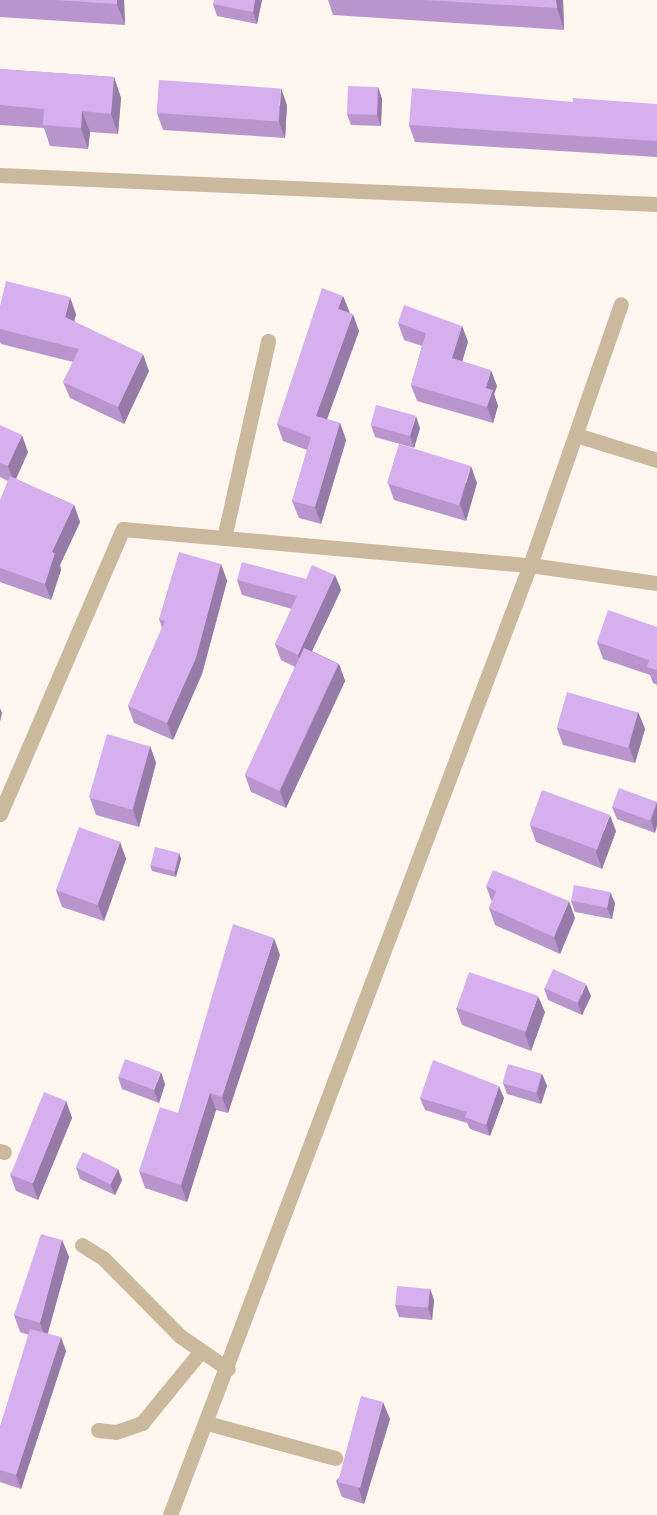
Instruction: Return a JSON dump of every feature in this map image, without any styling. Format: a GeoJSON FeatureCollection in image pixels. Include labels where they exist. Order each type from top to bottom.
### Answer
{"type":"FeatureCollection","features":[{"type":"Feature","properties":{"kind":"street"},"geometry":{"type":"LineString","coordinates":[[0,175],[657,204]]}},
{"type":"Feature","properties":{"kind":"street"},"geometry":{"type":"LineString","coordinates":[[170,1515],[228,1369],[530,566],[622,304]]}},
{"type":"Feature","properties":{"kind":"street"},"geometry":{"type":"LineString","coordinates":[[224,538],[268,340]]}},
{"type":"Feature","properties":{"kind":"street"},"geometry":{"type":"LineString","coordinates":[[576,435],[657,460]]}},
{"type":"Feature","properties":{"kind":"street"},"geometry":{"type":"LineString","coordinates":[[0,814],[123,529],[530,566],[657,583]]}},
{"type":"Feature","properties":{"kind":"street"},"geometry":{"type":"LineString","coordinates":[[82,1245],[103,1258],[180,1336],[228,1369]]}},
{"type":"Feature","properties":{"kind":"street"},"geometry":{"type":"LineString","coordinates":[[98,1430],[116,1432],[142,1423],[201,1351]]}},
{"type":"Feature","properties":{"kind":"street"},"geometry":{"type":"LineString","coordinates":[[207,1423],[335,1458]]}},
{"type":"Feature","properties":{"kind":"building"},"geometry":{"type":"Polygon","coordinates":[[[57,0],[117,0],[117,4],[57,0]]]}},
{"type":"Feature","properties":{"kind":"building"},"geometry":{"type":"Polygon","coordinates":[[[214,0],[255,0],[253,12],[213,4],[214,0]]]}},
{"type":"Feature","properties":{"kind":"building"},"geometry":{"type":"Polygon","coordinates":[[[425,0],[556,0],[557,8],[425,0]]]}},
{"type":"Feature","properties":{"kind":"building"},"geometry":{"type":"Polygon","coordinates":[[[0,69],[114,77],[111,114],[82,111],[81,128],[43,125],[44,109],[0,105],[0,69]]]}},
{"type":"Feature","properties":{"kind":"building"},"geometry":{"type":"Polygon","coordinates":[[[159,80],[281,89],[278,121],[157,113],[159,80]]]}},
{"type":"Feature","properties":{"kind":"building"},"geometry":{"type":"Polygon","coordinates":[[[348,86],[378,87],[377,115],[347,114],[348,86]]]}},
{"type":"Feature","properties":{"kind":"building"},"geometry":{"type":"Polygon","coordinates":[[[412,88],[573,102],[573,98],[657,104],[657,141],[409,125],[412,88]]]}},
{"type":"Feature","properties":{"kind":"building"},"geometry":{"type":"Polygon","coordinates":[[[6,281],[70,297],[65,317],[143,354],[118,407],[63,382],[79,349],[0,329],[0,306],[6,281]]]}},
{"type":"Feature","properties":{"kind":"building"},"geometry":{"type":"Polygon","coordinates":[[[322,288],[343,296],[338,309],[353,314],[316,416],[340,423],[315,507],[292,501],[311,437],[277,424],[322,288]]]}},
{"type":"Feature","properties":{"kind":"building"},"geometry":{"type":"Polygon","coordinates":[[[404,305],[462,326],[452,358],[491,370],[486,388],[493,390],[487,407],[411,385],[426,333],[398,323],[404,305]]]}},
{"type":"Feature","properties":{"kind":"building"},"geometry":{"type":"Polygon","coordinates":[[[376,405],[416,416],[410,436],[371,425],[376,405]]]}},
{"type":"Feature","properties":{"kind":"building"},"geometry":{"type":"Polygon","coordinates":[[[0,425],[22,435],[8,466],[0,463],[0,425]]]}},
{"type":"Feature","properties":{"kind":"building"},"geometry":{"type":"Polygon","coordinates":[[[399,444],[471,466],[459,505],[387,483],[399,444]]]}},
{"type":"Feature","properties":{"kind":"building"},"geometry":{"type":"Polygon","coordinates":[[[10,476],[74,505],[52,552],[55,553],[45,584],[0,568],[0,501],[10,476]]]}},
{"type":"Feature","properties":{"kind":"building"},"geometry":{"type":"Polygon","coordinates":[[[179,552],[221,564],[196,658],[167,723],[128,706],[165,621],[159,619],[179,552]]]}},
{"type":"Feature","properties":{"kind":"building"},"geometry":{"type":"Polygon","coordinates":[[[242,562],[306,579],[312,565],[335,575],[298,655],[275,644],[297,596],[237,580],[242,562]]]}},
{"type":"Feature","properties":{"kind":"building"},"geometry":{"type":"Polygon","coordinates":[[[608,610],[657,627],[657,670],[647,667],[649,660],[597,642],[608,610]]]}},
{"type":"Feature","properties":{"kind":"building"},"geometry":{"type":"Polygon","coordinates":[[[304,648],[338,664],[279,791],[245,775],[304,648]]]}},
{"type":"Feature","properties":{"kind":"building"},"geometry":{"type":"Polygon","coordinates":[[[567,692],[638,712],[628,748],[557,728],[567,692]]]}},
{"type":"Feature","properties":{"kind":"building"},"geometry":{"type":"Polygon","coordinates":[[[107,734],[150,746],[132,810],[89,797],[107,734]]]}},
{"type":"Feature","properties":{"kind":"building"},"geometry":{"type":"Polygon","coordinates":[[[619,788],[657,802],[650,820],[612,807],[619,788]]]}},
{"type":"Feature","properties":{"kind":"building"},"geometry":{"type":"Polygon","coordinates":[[[542,790],[610,815],[597,849],[529,825],[542,790]]]}},
{"type":"Feature","properties":{"kind":"building"},"geometry":{"type":"Polygon","coordinates":[[[79,827],[120,842],[97,905],[56,890],[79,827]]]}},
{"type":"Feature","properties":{"kind":"building"},"geometry":{"type":"Polygon","coordinates":[[[155,847],[179,853],[175,871],[150,865],[155,847]]]}},
{"type":"Feature","properties":{"kind":"building"},"geometry":{"type":"Polygon","coordinates":[[[493,870],[569,901],[554,937],[489,908],[496,891],[486,886],[493,870]]]}},
{"type":"Feature","properties":{"kind":"building"},"geometry":{"type":"Polygon","coordinates":[[[574,885],[610,892],[607,908],[571,901],[574,885]]]}},
{"type":"Feature","properties":{"kind":"building"},"geometry":{"type":"Polygon","coordinates":[[[233,924],[274,938],[222,1097],[210,1093],[181,1185],[139,1171],[160,1107],[178,1113],[233,924]]]}},
{"type":"Feature","properties":{"kind":"building"},"geometry":{"type":"Polygon","coordinates":[[[553,969],[586,984],[577,1003],[544,988],[553,969]]]}},
{"type":"Feature","properties":{"kind":"building"},"geometry":{"type":"Polygon","coordinates":[[[469,972],[538,996],[526,1032],[457,1008],[469,972]]]}},
{"type":"Feature","properties":{"kind":"building"},"geometry":{"type":"Polygon","coordinates":[[[125,1059],[161,1072],[154,1090],[119,1077],[125,1059]]]}},
{"type":"Feature","properties":{"kind":"building"},"geometry":{"type":"Polygon","coordinates":[[[433,1060],[499,1086],[486,1125],[465,1117],[467,1112],[420,1098],[433,1060]]]}},
{"type":"Feature","properties":{"kind":"building"},"geometry":{"type":"Polygon","coordinates":[[[508,1064],[542,1074],[536,1093],[502,1083],[508,1064]]]}},
{"type":"Feature","properties":{"kind":"building"},"geometry":{"type":"Polygon","coordinates":[[[44,1092],[66,1101],[33,1184],[11,1175],[44,1092]]]}},
{"type":"Feature","properties":{"kind":"building"},"geometry":{"type":"Polygon","coordinates":[[[83,1152],[118,1169],[111,1184],[76,1167],[83,1152]]]}},
{"type":"Feature","properties":{"kind":"building"},"geometry":{"type":"Polygon","coordinates":[[[41,1234],[62,1240],[40,1323],[14,1315],[41,1234]]]}},
{"type":"Feature","properties":{"kind":"building"},"geometry":{"type":"Polygon","coordinates":[[[397,1286],[430,1289],[428,1308],[395,1305],[397,1286]]]}},
{"type":"Feature","properties":{"kind":"building"},"geometry":{"type":"Polygon","coordinates":[[[30,1329],[61,1337],[16,1475],[0,1470],[0,1427],[30,1329]]]}},
{"type":"Feature","properties":{"kind":"building"},"geometry":{"type":"Polygon","coordinates":[[[361,1396],[383,1402],[360,1488],[338,1482],[361,1396]]]}}]}
